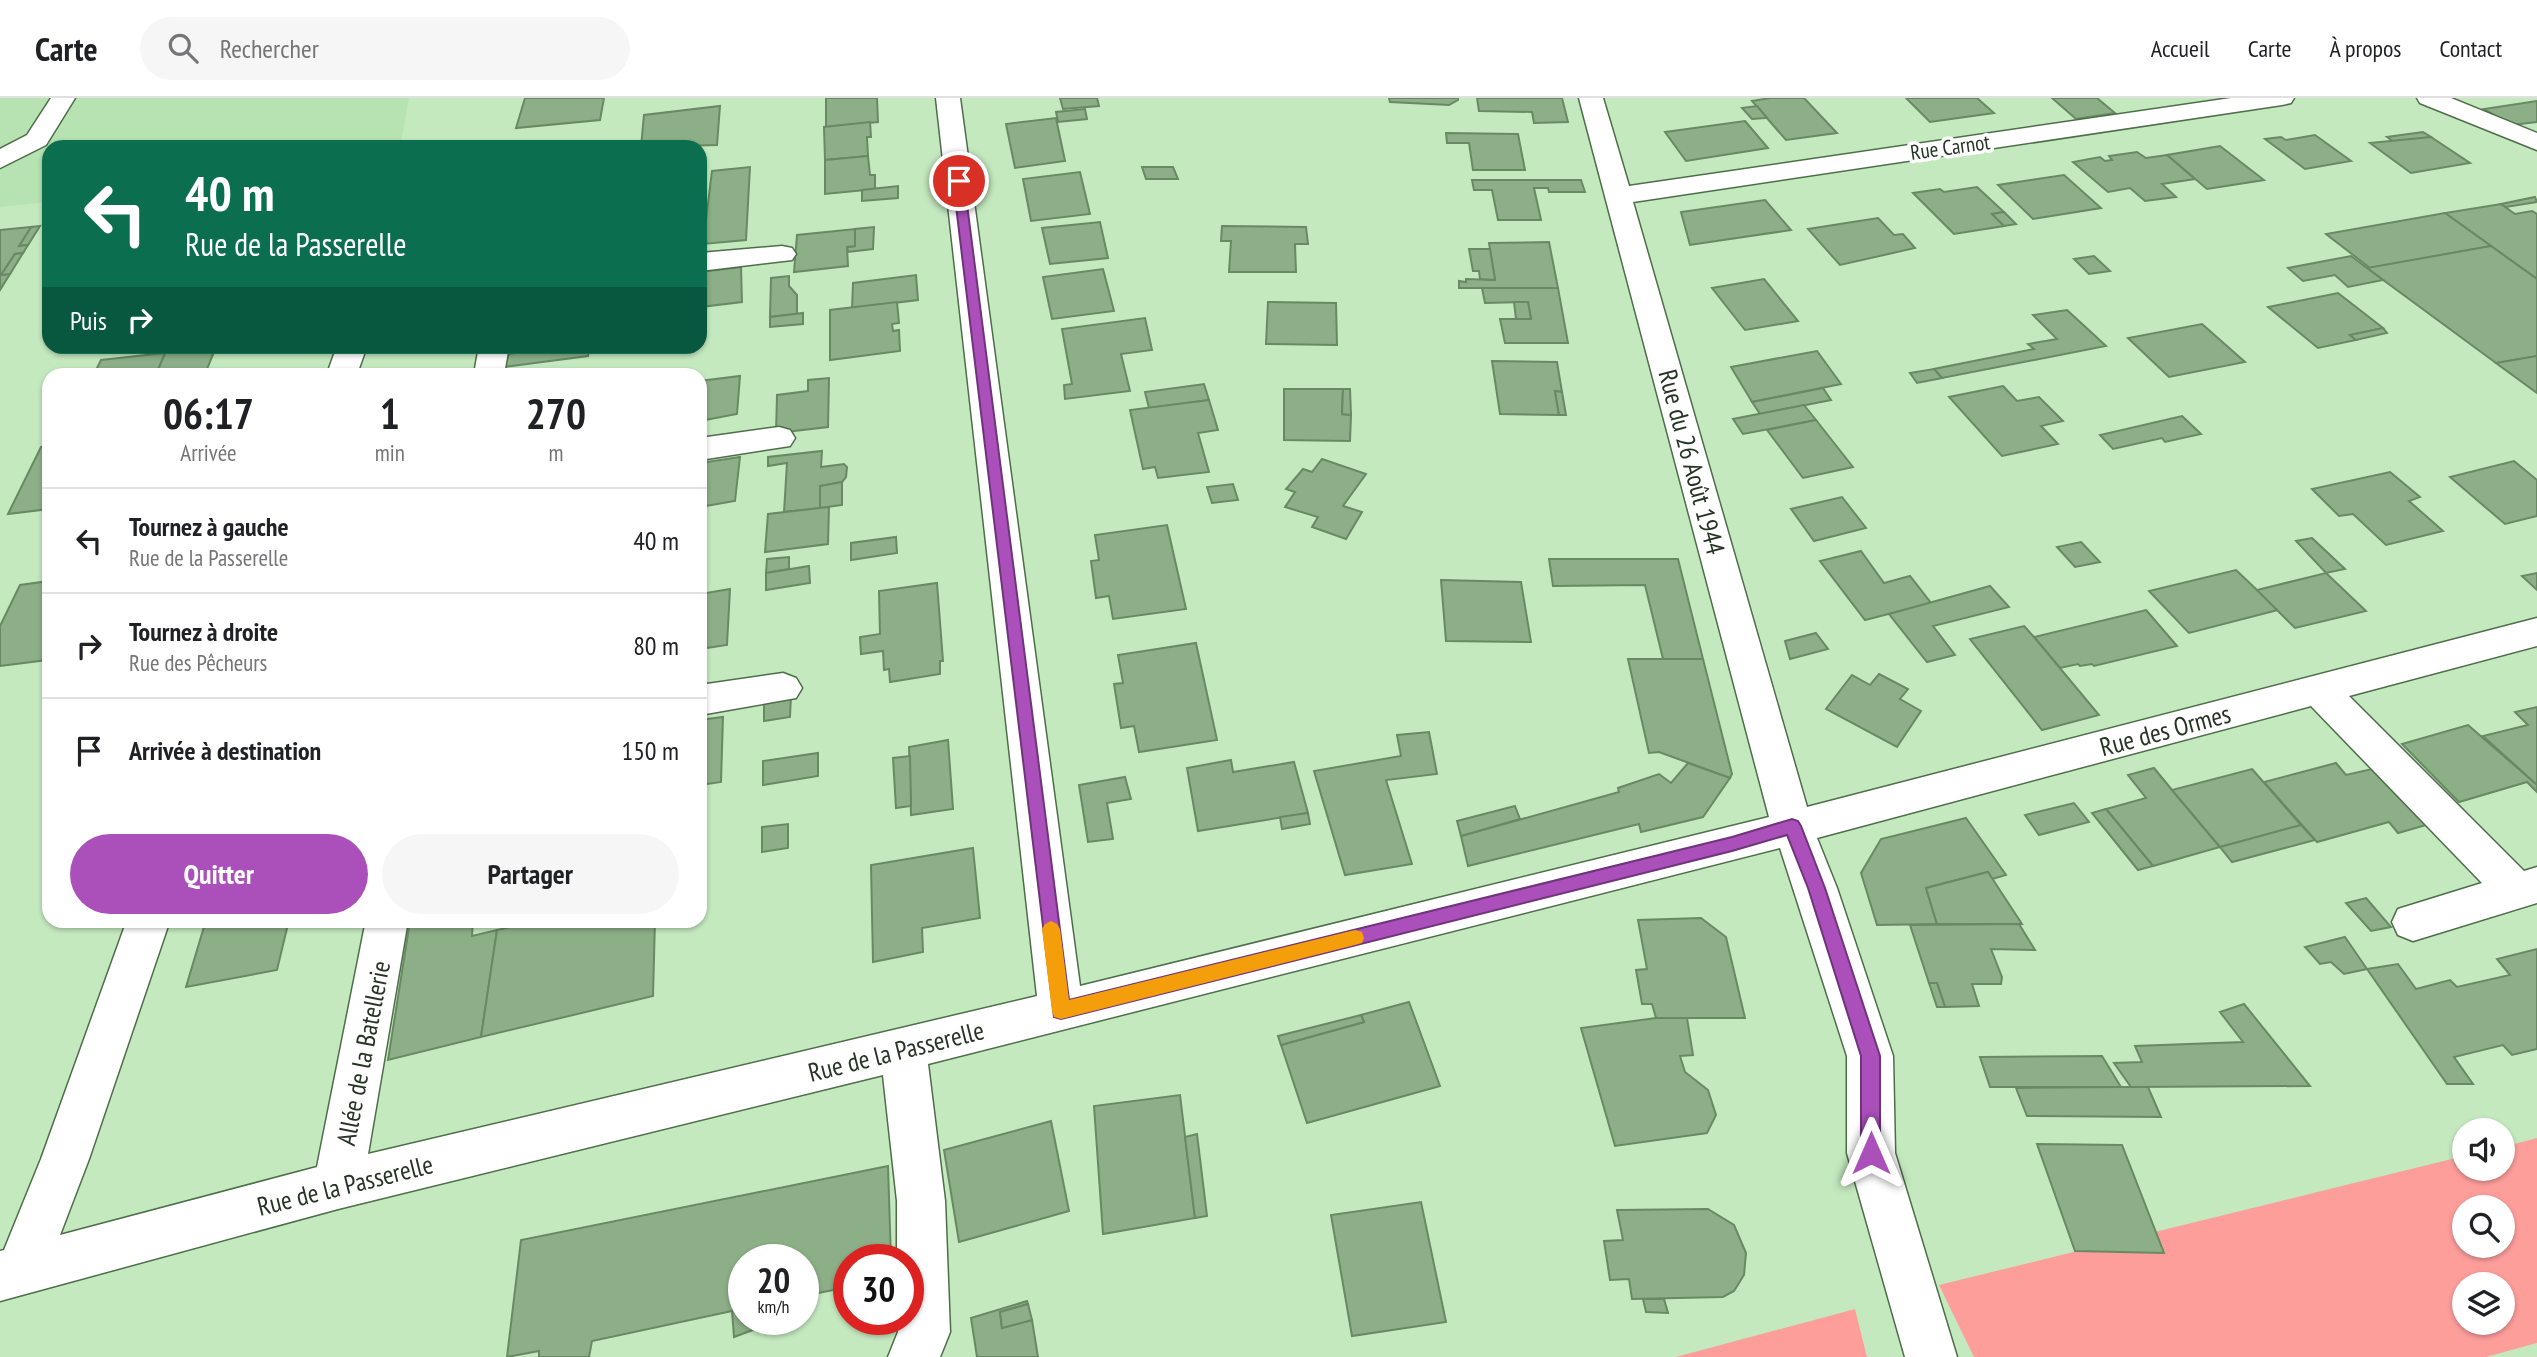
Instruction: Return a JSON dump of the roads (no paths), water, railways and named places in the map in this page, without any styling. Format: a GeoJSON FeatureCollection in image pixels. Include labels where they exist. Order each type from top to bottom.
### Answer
{"type":"FeatureCollection","features":[{"type":"Feature","properties":{"kind":"street"},"geometry":{"type":"LineString","coordinates":[[0,160],[37,139],[63,98]]}},
{"type":"Feature","properties":{"kind":"street"},"geometry":{"type":"LineString","coordinates":[[948,98],[1061,1011]]}},
{"type":"Feature","properties":{"kind":"street","name":"Rue du 26 Août 1944"},"geometry":{"type":"LineString","coordinates":[[1591,98],[1792,826],[1816,888],[1870,1056],[1871,1153],[1931,1357]]}},
{"type":"Feature","properties":{"kind":"street","name":"Rue Carnot"},"geometry":{"type":"LineString","coordinates":[[1618,196],[2282,98]]}},
{"type":"Feature","properties":{"kind":"street"},"geometry":{"type":"LineString","coordinates":[[2429,98],[2537,142]]}},
{"type":"Feature","properties":{"kind":"street"},"geometry":{"type":"LineString","coordinates":[[707,261],[782,254]]}},
{"type":"Feature","properties":{"kind":"street"},"geometry":{"type":"LineString","coordinates":[[707,449],[779,438]]}},
{"type":"Feature","properties":{"kind":"street","name":"Rue des Ormes"},"geometry":{"type":"LineString","coordinates":[[1792,826],[2537,632]]}},
{"type":"Feature","properties":{"kind":"street"},"geometry":{"type":"LineString","coordinates":[[707,699],[783,688]]}},
{"type":"Feature","properties":{"kind":"street"},"geometry":{"type":"LineString","coordinates":[[2319,690],[2527,888],[2413,922]]}},
{"type":"Feature","properties":{"kind":"street","name":"Rue de la Passerelle"},"geometry":{"type":"LineString","coordinates":[[11,1273],[338,1185],[1061,1011],[1732,844],[1792,826]]}},
{"type":"Feature","properties":{"kind":"street"},"geometry":{"type":"LineString","coordinates":[[11,1273],[65,1159],[146,928]]}},
{"type":"Feature","properties":{"kind":"street","name":"Allée de la Batellerie"},"geometry":{"type":"LineString","coordinates":[[338,1185],[386,928]]}},
{"type":"Feature","properties":{"kind":"street"},"geometry":{"type":"LineString","coordinates":[[904,1049],[921,1201],[924,1332],[914,1357]]}}]}
